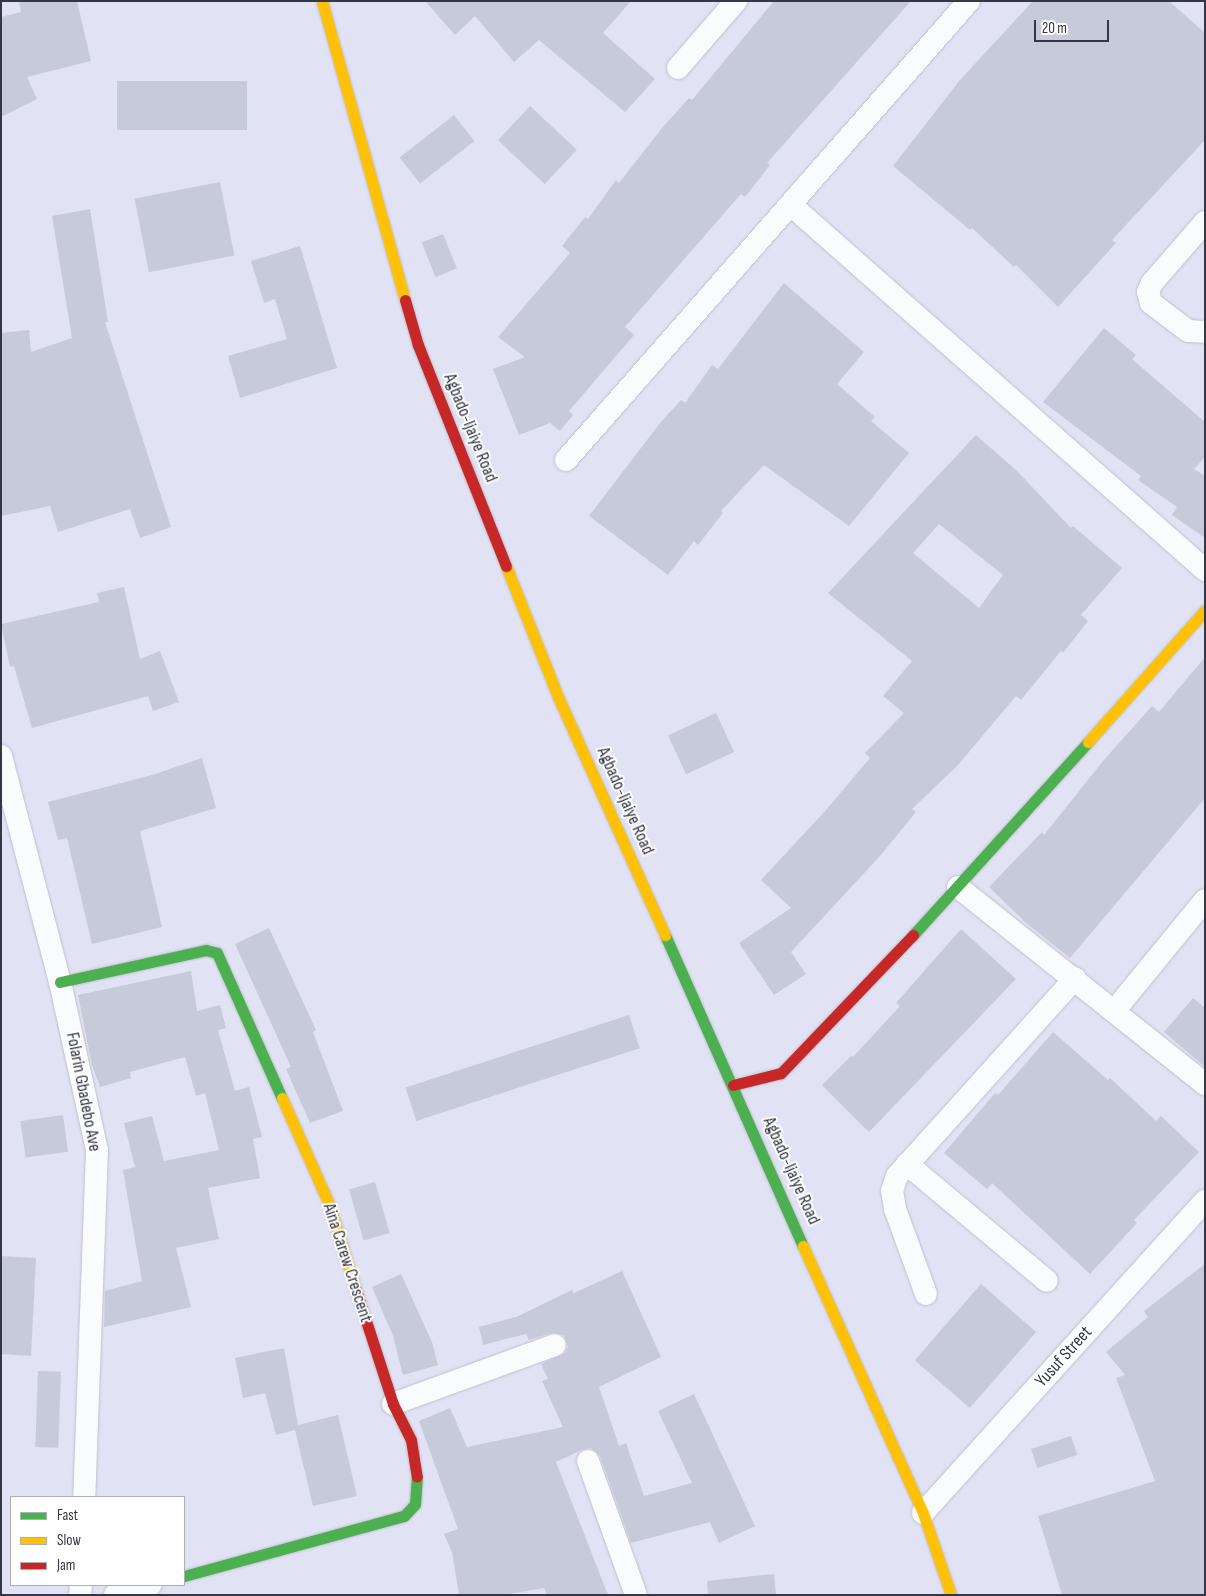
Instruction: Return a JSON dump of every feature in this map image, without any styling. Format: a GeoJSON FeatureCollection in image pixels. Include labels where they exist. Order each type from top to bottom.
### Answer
{"type":"FeatureCollection","features":[{"type":"Feature","properties":{"kind":"street","name":"Agbado-Ijaiye Road"},"geometry":{"type":"LineString","coordinates":[[322,1],[418,345],[559,699],[923,1513],[951,1595]]}},
{"type":"Feature","properties":{"kind":"street"},"geometry":{"type":"LineString","coordinates":[[678,68],[736,1]]}},
{"type":"Feature","properties":{"kind":"street"},"geometry":{"type":"LineString","coordinates":[[566,460],[792,206],[969,1]]}},
{"type":"Feature","properties":{"kind":"street"},"geometry":{"type":"LineString","coordinates":[[792,206],[1205,570]]}},
{"type":"Feature","properties":{"kind":"street"},"geometry":{"type":"LineString","coordinates":[[1205,222],[1152,283],[1148,292],[1151,303],[1188,330],[1205,332]]}},
{"type":"Feature","properties":{"kind":"street"},"geometry":{"type":"LineString","coordinates":[[733,1085],[781,1073],[958,887],[1205,610]]}},
{"type":"Feature","properties":{"kind":"street","name":"Folarin Gbadebo Ave"},"geometry":{"type":"LineString","coordinates":[[1,756],[60,982],[97,1150],[84,1496]]}},
{"type":"Feature","properties":{"kind":"street"},"geometry":{"type":"LineString","coordinates":[[958,887],[1075,978],[1205,1084]]}},
{"type":"Feature","properties":{"kind":"street"},"geometry":{"type":"LineString","coordinates":[[1115,1010],[1205,900]]}},
{"type":"Feature","properties":{"kind":"street","name":"Aina Carew Crescent"},"geometry":{"type":"LineString","coordinates":[[60,982],[206,950],[217,954],[329,1204],[392,1404],[411,1440],[418,1484],[415,1504],[404,1516],[185,1576]]}},
{"type":"Feature","properties":{"kind":"street"},"geometry":{"type":"LineString","coordinates":[[926,1294],[894,1200],[897,1176],[1075,978]]}},
{"type":"Feature","properties":{"kind":"street"},"geometry":{"type":"LineString","coordinates":[[907,1164],[1047,1281]]}},
{"type":"Feature","properties":{"kind":"street","name":"Yusuf Street"},"geometry":{"type":"LineString","coordinates":[[923,1513],[1205,1201]]}},
{"type":"Feature","properties":{"kind":"street"},"geometry":{"type":"LineString","coordinates":[[392,1404],[554,1345]]}},
{"type":"Feature","properties":{"kind":"street"},"geometry":{"type":"LineString","coordinates":[[588,1461],[636,1595]]}},
{"type":"Feature","properties":{"kind":"street"},"geometry":{"type":"LineString","coordinates":[[115,1595],[147,1586]]}},
{"type":"Feature","properties":{"kind":"building"},"geometry":{"type":"Polygon","coordinates":[[[19,1],[77,1],[91,61],[27,77],[37,99],[1,117],[1,17],[21,12],[19,1]]]}},
{"type":"Feature","properties":{"kind":"building"},"geometry":{"type":"Polygon","coordinates":[[[425,1],[631,1],[603,33],[655,79],[625,112],[539,40],[514,62],[475,16],[455,35],[425,1]]]}},
{"type":"Feature","properties":{"kind":"building"},"geometry":{"type":"Polygon","coordinates":[[[774,1],[911,1],[767,163],[770,165],[745,197],[741,194],[625,327],[634,335],[569,411],[573,415],[560,431],[550,423],[519,435],[493,369],[525,357],[498,337],[570,253],[562,246],[585,217],[588,219],[616,180],[619,183],[662,128],[689,98],[692,100],[774,1]]]}},
{"type":"Feature","properties":{"kind":"building"},"geometry":{"type":"Polygon","coordinates":[[[1033,1],[1169,1],[1205,33],[1205,140],[1112,240],[1116,243],[1058,307],[1016,265],[1014,267],[972,228],[970,230],[893,166],[960,80],[1033,1]]]}},
{"type":"Feature","properties":{"kind":"building"},"geometry":{"type":"Polygon","coordinates":[[[117,81],[247,81],[247,130],[117,130],[117,81]]]}},
{"type":"Feature","properties":{"kind":"building"},"geometry":{"type":"Polygon","coordinates":[[[530,106],[577,150],[545,184],[498,140],[530,106]]]}},
{"type":"Feature","properties":{"kind":"building"},"geometry":{"type":"Polygon","coordinates":[[[454,115],[474,141],[420,183],[400,157],[454,115]]]}},
{"type":"Feature","properties":{"kind":"building"},"geometry":{"type":"Polygon","coordinates":[[[220,182],[234,256],[149,272],[135,199],[220,182]]]}},
{"type":"Feature","properties":{"kind":"building"},"geometry":{"type":"Polygon","coordinates":[[[90,209],[108,322],[105,322],[171,527],[140,538],[130,509],[58,532],[50,506],[1,516],[1,333],[29,330],[31,352],[72,338],[52,216],[90,209]]]}},
{"type":"Feature","properties":{"kind":"building"},"geometry":{"type":"Polygon","coordinates":[[[443,234],[457,268],[436,277],[422,243],[443,234]]]}},
{"type":"Feature","properties":{"kind":"building"},"geometry":{"type":"Polygon","coordinates":[[[300,246],[337,368],[240,398],[228,356],[287,339],[275,299],[264,303],[251,261],[300,246]]]}},
{"type":"Feature","properties":{"kind":"building"},"geometry":{"type":"Polygon","coordinates":[[[784,283],[864,352],[837,384],[875,417],[871,421],[909,453],[849,526],[764,465],[721,511],[723,513],[698,545],[694,541],[668,575],[589,516],[660,423],[681,400],[685,403],[712,365],[718,369],[784,283]]]}},
{"type":"Feature","properties":{"kind":"building"},"geometry":{"type":"Polygon","coordinates":[[[1104,328],[1136,355],[1132,359],[1205,422],[1205,457],[1194,469],[1205,476],[1205,538],[1172,515],[1177,507],[1138,480],[1141,476],[1043,402],[1104,328]]]}},
{"type":"Feature","properties":{"kind":"building"},"geometry":{"type":"Polygon","coordinates":[[[976,435],[1017,471],[1071,528],[1073,526],[1122,568],[1081,615],[1088,621],[1063,653],[1061,651],[1021,700],[1016,696],[958,765],[912,809],[916,812],[880,856],[791,952],[806,974],[774,995],[739,943],[791,908],[761,880],[826,810],[870,758],[865,753],[904,713],[883,696],[912,661],[828,593],[976,435]],[[939,524],[913,553],[979,608],[1003,575],[939,524]]]}},
{"type":"Feature","properties":{"kind":"building"},"geometry":{"type":"Polygon","coordinates":[[[124,587],[140,659],[160,651],[179,702],[153,711],[148,696],[32,728],[14,666],[10,667],[1,624],[99,602],[97,593],[124,587]]]}},
{"type":"Feature","properties":{"kind":"building"},"geometry":{"type":"Polygon","coordinates":[[[1205,657],[1205,798],[1070,958],[1025,922],[989,887],[1042,832],[1044,835],[1103,761],[1152,706],[1159,712],[1205,657]]]}},
{"type":"Feature","properties":{"kind":"building"},"geometry":{"type":"Polygon","coordinates":[[[716,713],[734,752],[686,774],[668,735],[716,713]]]}},
{"type":"Feature","properties":{"kind":"building"},"geometry":{"type":"Polygon","coordinates":[[[202,758],[216,808],[140,831],[162,927],[92,944],[67,838],[58,840],[48,802],[152,775],[202,758]]]}},
{"type":"Feature","properties":{"kind":"building"},"geometry":{"type":"Polygon","coordinates":[[[269,928],[316,1030],[313,1032],[343,1111],[310,1123],[286,1069],[291,1067],[235,944],[269,928]]]}},
{"type":"Feature","properties":{"kind":"building"},"geometry":{"type":"Polygon","coordinates":[[[961,929],[1016,979],[869,1132],[822,1085],[851,1056],[853,1057],[900,1006],[896,1003],[961,929]]]}},
{"type":"Feature","properties":{"kind":"building"},"geometry":{"type":"Polygon","coordinates":[[[191,971],[197,1011],[220,1005],[226,1028],[218,1030],[235,1091],[249,1087],[262,1137],[253,1139],[260,1178],[208,1188],[219,1239],[176,1248],[191,1307],[104,1327],[105,1291],[142,1281],[123,1170],[135,1167],[124,1123],[152,1116],[164,1161],[219,1150],[205,1093],[196,1096],[185,1057],[130,1072],[131,1078],[100,1087],[92,1065],[78,995],[191,971]]]}},
{"type":"Feature","properties":{"kind":"building"},"geometry":{"type":"Polygon","coordinates":[[[1193,998],[1205,1008],[1205,1067],[1164,1032],[1193,998]]]}},
{"type":"Feature","properties":{"kind":"building"},"geometry":{"type":"Polygon","coordinates":[[[629,1015],[640,1048],[416,1121],[406,1088],[629,1015]]]}},
{"type":"Feature","properties":{"kind":"building"},"geometry":{"type":"Polygon","coordinates":[[[1053,1032],[1108,1080],[1110,1078],[1156,1121],[1161,1116],[1199,1152],[1134,1220],[1137,1223],[1090,1274],[992,1183],[987,1189],[944,1153],[995,1093],[998,1095],[1053,1032]]]}},
{"type":"Feature","properties":{"kind":"building"},"geometry":{"type":"Polygon","coordinates":[[[63,1115],[68,1152],[26,1158],[20,1121],[63,1115]]]}},
{"type":"Feature","properties":{"kind":"building"},"geometry":{"type":"Polygon","coordinates":[[[375,1182],[390,1233],[364,1240],[349,1189],[375,1182]]]}},
{"type":"Feature","properties":{"kind":"building"},"geometry":{"type":"Polygon","coordinates":[[[1,1256],[36,1258],[31,1356],[1,1354],[1,1256]]]}},
{"type":"Feature","properties":{"kind":"building"},"geometry":{"type":"Polygon","coordinates":[[[1205,1264],[1205,1595],[1062,1595],[1038,1516],[1155,1481],[1116,1378],[1125,1375],[1106,1352],[1148,1317],[1144,1311],[1205,1264]]]}},
{"type":"Feature","properties":{"kind":"building"},"geometry":{"type":"Polygon","coordinates":[[[622,1271],[661,1357],[599,1387],[619,1446],[626,1443],[644,1496],[692,1483],[658,1411],[694,1394],[755,1526],[719,1543],[710,1522],[631,1543],[600,1456],[591,1448],[584,1449],[556,1462],[608,1595],[547,1595],[544,1588],[504,1595],[459,1595],[452,1552],[444,1534],[458,1529],[419,1421],[450,1408],[467,1447],[563,1427],[542,1381],[548,1379],[541,1364],[565,1353],[568,1347],[564,1335],[551,1333],[529,1340],[526,1334],[483,1345],[479,1327],[516,1317],[572,1290],[574,1293],[622,1271]]]}},
{"type":"Feature","properties":{"kind":"building"},"geometry":{"type":"Polygon","coordinates":[[[401,1274],[432,1342],[438,1365],[403,1375],[393,1336],[372,1287],[401,1274]]]}},
{"type":"Feature","properties":{"kind":"building"},"geometry":{"type":"Polygon","coordinates":[[[981,1284],[1036,1332],[970,1408],[915,1360],[981,1284]]]}},
{"type":"Feature","properties":{"kind":"building"},"geometry":{"type":"Polygon","coordinates":[[[284,1348],[298,1425],[338,1415],[357,1496],[313,1506],[295,1430],[276,1435],[265,1393],[243,1398],[235,1358],[284,1348]]]}},
{"type":"Feature","properties":{"kind":"building"},"geometry":{"type":"Polygon","coordinates":[[[38,1371],[61,1372],[58,1448],[35,1447],[38,1371]]]}},
{"type":"Feature","properties":{"kind":"building"},"geometry":{"type":"Polygon","coordinates":[[[1071,1436],[1077,1455],[1037,1468],[1031,1449],[1071,1436]]]}},
{"type":"Feature","properties":{"kind":"building"},"geometry":{"type":"Polygon","coordinates":[[[774,1574],[776,1595],[708,1595],[707,1581],[774,1574]]]}},
{"type":"Feature","properties":{"kind":"traffic: fast"},"geometry":{"type":"LineString","coordinates":[[913,935],[1088,742]]}},
{"type":"Feature","properties":{"kind":"traffic: fast"},"geometry":{"type":"LineString","coordinates":[[665,935],[803,1246]]}},
{"type":"Feature","properties":{"kind":"traffic: fast"},"geometry":{"type":"LineString","coordinates":[[60,982],[206,950],[217,953],[282,1098]]}},
{"type":"Feature","properties":{"kind":"traffic: fast"},"geometry":{"type":"LineString","coordinates":[[185,1576],[404,1516],[415,1504],[417,1477]]}},
{"type":"Feature","properties":{"kind":"traffic: slow"},"geometry":{"type":"LineString","coordinates":[[322,1],[405,300]]}},
{"type":"Feature","properties":{"kind":"traffic: slow"},"geometry":{"type":"LineString","coordinates":[[506,566],[559,699],[665,935]]}},
{"type":"Feature","properties":{"kind":"traffic: slow"},"geometry":{"type":"LineString","coordinates":[[1088,742],[1205,610]]}},
{"type":"Feature","properties":{"kind":"traffic: slow"},"geometry":{"type":"LineString","coordinates":[[282,1098],[329,1204],[356,1290]]}},
{"type":"Feature","properties":{"kind":"traffic: slow"},"geometry":{"type":"LineString","coordinates":[[803,1246],[923,1513],[951,1595]]}},
{"type":"Feature","properties":{"kind":"traffic: jam"},"geometry":{"type":"LineString","coordinates":[[405,300],[418,345],[506,566]]}},
{"type":"Feature","properties":{"kind":"traffic: jam"},"geometry":{"type":"LineString","coordinates":[[733,1085],[781,1073],[913,935]]}},
{"type":"Feature","properties":{"kind":"traffic: jam"},"geometry":{"type":"LineString","coordinates":[[356,1290],[393,1404],[411,1440],[417,1477]]}}]}
